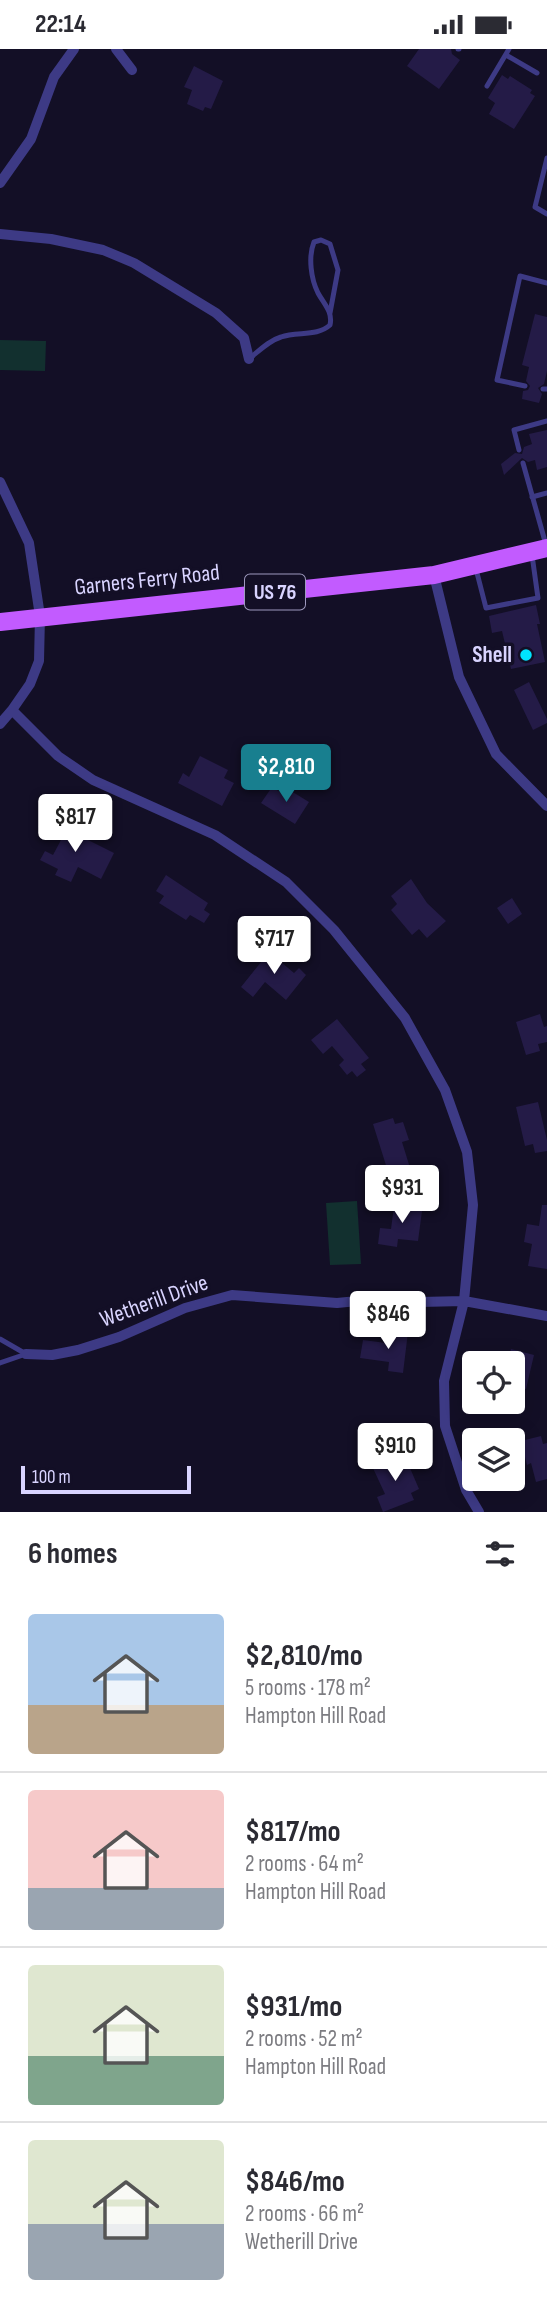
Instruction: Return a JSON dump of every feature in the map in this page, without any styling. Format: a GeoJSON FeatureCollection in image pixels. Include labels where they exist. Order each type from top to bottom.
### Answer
{"type":"FeatureCollection","features":[{"type":"Feature","properties":{"kind":"main road","name":"Garners Ferry Road"},"geometry":{"type":"LineString","coordinates":[[0,622],[434,575],[542,549]]}},
{"type":"Feature","properties":{"kind":"street"},"geometry":{"type":"LineString","coordinates":[[0,183],[31,139],[54,77],[74,49]]}},
{"type":"Feature","properties":{"kind":"street"},"geometry":{"type":"LineString","coordinates":[[117,49],[132,70]]}},
{"type":"Feature","properties":{"kind":"street"},"geometry":{"type":"LineString","coordinates":[[0,234],[77,244],[103,250],[134,263],[216,313],[244,338],[249,359]]}},
{"type":"Feature","properties":{"kind":"street"},"geometry":{"type":"LineString","coordinates":[[0,482],[29,543],[40,616],[39,661],[30,684],[0,724]]}},
{"type":"Feature","properties":{"kind":"street"},"geometry":{"type":"LineString","coordinates":[[434,575],[459,677],[496,754],[547,806]]}},
{"type":"Feature","properties":{"kind":"street"},"geometry":{"type":"LineString","coordinates":[[12,710],[58,756],[93,780],[215,835],[286,882],[334,930],[405,1018],[445,1090],[467,1152],[473,1205],[464,1301],[444,1381],[445,1426],[466,1490],[479,1512]]}},
{"type":"Feature","properties":{"kind":"street","name":"Wetherill Drive"},"geometry":{"type":"LineString","coordinates":[[26,1354],[52,1355],[120,1338],[185,1308],[232,1295],[337,1303],[388,1298],[420,1302],[464,1301],[547,1316]]}},
{"type":"Feature","properties":{"kind":"lane"},"geometry":{"type":"LineString","coordinates":[[488,86],[509,49]]}},
{"type":"Feature","properties":{"kind":"lane"},"geometry":{"type":"LineString","coordinates":[[506,55],[537,73]]}},
{"type":"Feature","properties":{"kind":"lane"},"geometry":{"type":"LineString","coordinates":[[547,158],[535,207],[547,214]]}},
{"type":"Feature","properties":{"kind":"lane"},"geometry":{"type":"LineString","coordinates":[[249,359],[270,341],[284,335],[326,329],[331,320],[338,270],[330,244],[321,240],[314,242],[311,249],[312,278],[330,313]]}},
{"type":"Feature","properties":{"kind":"lane"},"geometry":{"type":"LineString","coordinates":[[525,386],[498,380],[516,294],[520,276],[547,283]]}},
{"type":"Feature","properties":{"kind":"lane"},"geometry":{"type":"LineString","coordinates":[[519,450],[514,431],[547,421]]}},
{"type":"Feature","properties":{"kind":"lane"},"geometry":{"type":"LineString","coordinates":[[476,565],[486,608],[538,598],[542,549],[533,496],[523,463]]}},
{"type":"Feature","properties":{"kind":"lane"},"geometry":{"type":"LineString","coordinates":[[533,496],[547,493]]}},
{"type":"Feature","properties":{"kind":"lane"},"geometry":{"type":"LineString","coordinates":[[0,1339],[26,1354]]}},
{"type":"Feature","properties":{"kind":"lane"},"geometry":{"type":"LineString","coordinates":[[0,1363],[26,1354]]}},
{"type":"Feature","properties":{"kind":"green space"},"geometry":{"type":"Polygon","coordinates":[[[0,340],[46,341],[45,371],[0,370],[0,340]]]}},
{"type":"Feature","properties":{"kind":"green space"},"geometry":{"type":"Polygon","coordinates":[[[357,1201],[361,1264],[330,1265],[326,1203],[357,1201]]]}},
{"type":"Feature","properties":{"kind":"building"},"geometry":{"type":"Polygon","coordinates":[[[419,49],[451,49],[452,54],[460,60],[439,89],[407,66],[419,49]]]}},
{"type":"Feature","properties":{"kind":"building"},"geometry":{"type":"Polygon","coordinates":[[[194,66],[223,81],[211,109],[205,107],[203,111],[187,104],[192,90],[184,87],[194,66]]]}},
{"type":"Feature","properties":{"kind":"building"},"geometry":{"type":"Polygon","coordinates":[[[502,75],[508,79],[510,76],[532,90],[530,93],[535,96],[514,129],[489,114],[495,103],[488,98],[502,75]]]}},
{"type":"Feature","properties":{"kind":"building"},"geometry":{"type":"Polygon","coordinates":[[[535,314],[547,317],[547,371],[544,384],[538,388],[542,394],[539,403],[522,399],[523,391],[530,386],[526,381],[529,367],[522,365],[535,314]]]}},
{"type":"Feature","properties":{"kind":"building"},"geometry":{"type":"Polygon","coordinates":[[[547,430],[547,467],[537,470],[535,460],[528,462],[522,458],[504,475],[501,464],[515,453],[522,454],[524,447],[532,444],[529,434],[547,430]]]}},
{"type":"Feature","properties":{"kind":"building"},"geometry":{"type":"Polygon","coordinates":[[[536,605],[545,662],[511,669],[502,631],[492,633],[489,616],[536,605]]]}},
{"type":"Feature","properties":{"kind":"building"},"geometry":{"type":"Polygon","coordinates":[[[529,682],[547,719],[547,723],[533,730],[514,690],[529,682]]]}},
{"type":"Feature","properties":{"kind":"building"},"geometry":{"type":"Polygon","coordinates":[[[200,756],[228,770],[224,778],[234,783],[222,806],[178,783],[183,773],[189,777],[200,756]]]}},
{"type":"Feature","properties":{"kind":"building"},"geometry":{"type":"Polygon","coordinates":[[[283,786],[309,802],[295,824],[261,803],[272,787],[280,792],[283,786]]]}},
{"type":"Feature","properties":{"kind":"building"},"geometry":{"type":"Polygon","coordinates":[[[42,820],[114,853],[101,879],[78,867],[71,882],[55,875],[58,869],[40,860],[45,851],[53,855],[61,840],[38,827],[42,820]]]}},
{"type":"Feature","properties":{"kind":"building"},"geometry":{"type":"Polygon","coordinates":[[[166,875],[208,903],[204,910],[210,914],[204,923],[190,915],[186,920],[159,903],[164,896],[156,891],[166,875]]]}},
{"type":"Feature","properties":{"kind":"building"},"geometry":{"type":"Polygon","coordinates":[[[411,879],[427,903],[446,921],[427,938],[419,929],[412,935],[391,910],[397,904],[391,896],[411,879]]]}},
{"type":"Feature","properties":{"kind":"building"},"geometry":{"type":"Polygon","coordinates":[[[512,898],[522,914],[508,924],[497,908],[512,898]]]}},
{"type":"Feature","properties":{"kind":"building"},"geometry":{"type":"Polygon","coordinates":[[[274,946],[286,956],[281,962],[294,973],[299,968],[306,975],[286,1000],[265,982],[253,997],[241,987],[274,946]]]}},
{"type":"Feature","properties":{"kind":"building"},"geometry":{"type":"Polygon","coordinates":[[[540,1014],[544,1027],[547,1026],[547,1042],[538,1044],[540,1051],[526,1055],[516,1022],[540,1014]]]}},
{"type":"Feature","properties":{"kind":"building"},"geometry":{"type":"Polygon","coordinates":[[[337,1019],[369,1058],[361,1064],[366,1070],[357,1077],[352,1071],[347,1075],[339,1065],[344,1060],[332,1046],[323,1054],[311,1040],[337,1019]]]}},
{"type":"Feature","properties":{"kind":"building"},"geometry":{"type":"Polygon","coordinates":[[[538,1102],[547,1151],[535,1153],[533,1144],[525,1146],[516,1107],[538,1102]]]}},
{"type":"Feature","properties":{"kind":"building"},"geometry":{"type":"Polygon","coordinates":[[[393,1118],[395,1124],[403,1122],[409,1140],[402,1142],[411,1171],[390,1178],[373,1124],[393,1118]]]}},
{"type":"Feature","properties":{"kind":"building"},"geometry":{"type":"Polygon","coordinates":[[[395,1199],[414,1202],[412,1210],[422,1211],[418,1241],[398,1239],[397,1247],[378,1244],[380,1228],[391,1229],[395,1199]]]}},
{"type":"Feature","properties":{"kind":"building"},"geometry":{"type":"Polygon","coordinates":[[[542,1205],[547,1205],[547,1269],[528,1266],[532,1244],[524,1242],[527,1224],[539,1226],[542,1205]]]}},
{"type":"Feature","properties":{"kind":"building"},"geometry":{"type":"Polygon","coordinates":[[[388,1330],[408,1332],[403,1373],[388,1371],[389,1362],[360,1358],[363,1340],[386,1343],[388,1330]]]}},
{"type":"Feature","properties":{"kind":"building"},"geometry":{"type":"Polygon","coordinates":[[[525,1353],[534,1355],[525,1389],[525,1353]]]}},
{"type":"Feature","properties":{"kind":"building"},"geometry":{"type":"Polygon","coordinates":[[[541,1436],[543,1444],[547,1443],[547,1479],[536,1482],[531,1463],[527,1465],[525,1440],[541,1436]]]}},
{"type":"Feature","properties":{"kind":"building"},"geometry":{"type":"Polygon","coordinates":[[[396,1455],[400,1464],[407,1461],[419,1489],[411,1493],[414,1500],[383,1512],[377,1497],[385,1494],[372,1466],[396,1455]]]}},
{"type":"Feature","properties":{"kind":"place","name":"Shell"},"geometry":{"type":"Point","coordinates":[526,655]}}]}
